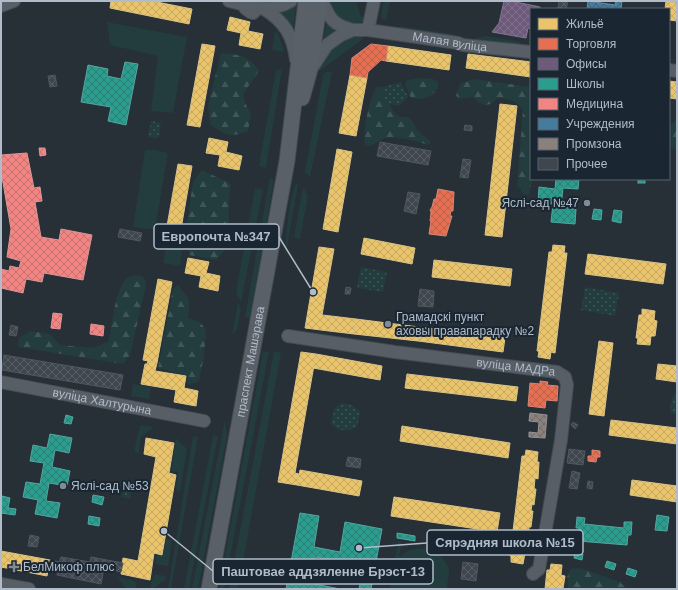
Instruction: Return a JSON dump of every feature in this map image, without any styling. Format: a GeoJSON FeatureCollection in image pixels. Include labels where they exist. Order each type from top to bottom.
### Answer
{"type":"FeatureCollection","features":[{"type":"Feature","properties":{"kind":"main road","name":"праспект Машэрава"},"geometry":{"type":"LineString","coordinates":[[303,71],[306,1]]}},
{"type":"Feature","properties":{"kind":"main road","name":"праспект Машэрава"},"geometry":{"type":"LineString","coordinates":[[209,589],[303,71],[321,1]]}},
{"type":"Feature","properties":{"kind":"street"},"geometry":{"type":"LineString","coordinates":[[1,6],[14,1]]}},
{"type":"Feature","properties":{"kind":"street"},"geometry":{"type":"LineString","coordinates":[[229,1],[254,5],[281,6],[291,1]]}},
{"type":"Feature","properties":{"kind":"street"},"geometry":{"type":"LineString","coordinates":[[321,1],[329,17],[334,23],[341,27],[353,30]]}},
{"type":"Feature","properties":{"kind":"street"},"geometry":{"type":"LineString","coordinates":[[368,30],[374,1]]}},
{"type":"Feature","properties":{"kind":"street"},"geometry":{"type":"LineString","coordinates":[[254,5],[273,14],[281,22],[289,33],[303,71],[340,35],[353,30]]}},
{"type":"Feature","properties":{"kind":"street","name":"Малая вуліца"},"geometry":{"type":"LineString","coordinates":[[353,30],[368,30],[458,43],[462,45],[530,52]]}},
{"type":"Feature","properties":{"kind":"street","name":"вуліца МАДРа"},"geometry":{"type":"LineString","coordinates":[[288,336],[395,352],[557,372],[565,377],[567,385],[561,440],[550,511],[539,569],[533,574]]}},
{"type":"Feature","properties":{"kind":"street","name":"вуліца Халтурына"},"geometry":{"type":"LineString","coordinates":[[1,382],[204,421]]}},
{"type":"Feature","properties":{"kind":"street"},"geometry":{"type":"LineString","coordinates":[[1,584],[28,589]]}},
{"type":"Feature","properties":{"kind":"green space"},"geometry":{"type":"Polygon","coordinates":[[[328,1],[356,1],[361,17],[366,18],[359,24],[348,24],[340,21],[336,19],[328,1]]]}},
{"type":"Feature","properties":{"kind":"green space"},"geometry":{"type":"Polygon","coordinates":[[[386,1],[390,1],[386,20],[381,18],[383,4],[386,1]]]}},
{"type":"Feature","properties":{"kind":"green space"},"geometry":{"type":"Polygon","coordinates":[[[294,5],[296,6],[292,28],[277,11],[294,5]]]}},
{"type":"Feature","properties":{"kind":"green space"},"geometry":{"type":"Polygon","coordinates":[[[327,19],[340,30],[325,41],[323,40],[327,19]]]}},
{"type":"Feature","properties":{"kind":"green space"},"geometry":{"type":"Polygon","coordinates":[[[107,22],[187,37],[173,113],[151,111],[158,56],[110,45],[107,22]]]}},
{"type":"Feature","properties":{"kind":"green space"},"geometry":{"type":"Polygon","coordinates":[[[400,26],[454,34],[450,37],[400,29],[400,26]]]}},
{"type":"Feature","properties":{"kind":"green space"},"geometry":{"type":"Polygon","coordinates":[[[275,32],[278,33],[284,52],[272,50],[275,32]]]}},
{"type":"Feature","properties":{"kind":"green space"},"geometry":{"type":"Polygon","coordinates":[[[368,35],[318,72],[326,51],[347,36],[368,35]]]}},
{"type":"Feature","properties":{"kind":"green space"},"geometry":{"type":"Polygon","coordinates":[[[486,36],[521,42],[516,46],[477,40],[475,38],[486,36]]]}},
{"type":"Feature","properties":{"kind":"green space"},"geometry":{"type":"Polygon","coordinates":[[[221,53],[233,54],[248,59],[259,71],[243,94],[245,103],[251,114],[248,131],[237,135],[228,135],[210,124],[208,105],[221,53]]]}},
{"type":"Feature","properties":{"kind":"green space"},"geometry":{"type":"Polygon","coordinates":[[[282,69],[266,168],[259,165],[276,70],[282,69]]]}},
{"type":"Feature","properties":{"kind":"green space"},"geometry":{"type":"Polygon","coordinates":[[[326,72],[332,72],[310,177],[305,172],[323,75],[326,72]]]}},
{"type":"Feature","properties":{"kind":"green space"},"geometry":{"type":"Polygon","coordinates":[[[421,78],[433,79],[438,82],[438,88],[426,98],[411,98],[405,85],[407,80],[421,78]]]}},
{"type":"Feature","properties":{"kind":"green space"},"geometry":{"type":"Polygon","coordinates":[[[475,79],[530,87],[530,180],[532,180],[529,195],[524,194],[517,185],[523,110],[512,101],[506,99],[498,98],[489,105],[486,105],[479,103],[473,97],[458,99],[456,95],[461,83],[475,79]]]}},
{"type":"Feature","properties":{"kind":"green space"},"geometry":{"type":"Polygon","coordinates":[[[401,82],[408,97],[399,106],[383,103],[383,87],[401,82]]]}},
{"type":"Feature","properties":{"kind":"green space"},"geometry":{"type":"Polygon","coordinates":[[[376,87],[383,87],[383,103],[390,104],[393,111],[399,117],[408,117],[413,122],[417,130],[430,141],[430,144],[427,145],[406,139],[385,138],[371,146],[365,145],[367,115],[376,87]]]}},
{"type":"Feature","properties":{"kind":"green space"},"geometry":{"type":"Polygon","coordinates":[[[677,119],[677,150],[670,147],[670,126],[677,119]]]}},
{"type":"Feature","properties":{"kind":"green space"},"geometry":{"type":"Polygon","coordinates":[[[151,121],[161,123],[159,138],[148,137],[151,121]]]}},
{"type":"Feature","properties":{"kind":"green space"},"geometry":{"type":"Polygon","coordinates":[[[145,150],[168,153],[155,230],[133,227],[145,150]]]}},
{"type":"Feature","properties":{"kind":"green space"},"geometry":{"type":"Polygon","coordinates":[[[202,170],[231,184],[229,198],[229,239],[225,250],[217,260],[189,255],[185,236],[193,182],[202,170]]]}},
{"type":"Feature","properties":{"kind":"green space"},"geometry":{"type":"Polygon","coordinates":[[[270,177],[273,179],[273,184],[250,318],[245,317],[270,177]]]}},
{"type":"Feature","properties":{"kind":"green space"},"geometry":{"type":"Polygon","coordinates":[[[297,182],[298,185],[285,258],[290,208],[294,188],[297,182]]]}},
{"type":"Feature","properties":{"kind":"green space"},"geometry":{"type":"Polygon","coordinates":[[[303,187],[308,196],[300,239],[294,237],[303,187]]]}},
{"type":"Feature","properties":{"kind":"green space"},"geometry":{"type":"Polygon","coordinates":[[[255,188],[263,190],[241,303],[236,292],[255,188]]]}},
{"type":"Feature","properties":{"kind":"green space"},"geometry":{"type":"Polygon","coordinates":[[[167,243],[183,246],[180,266],[163,263],[167,243]]]}},
{"type":"Feature","properties":{"kind":"green space"},"geometry":{"type":"Polygon","coordinates":[[[361,267],[387,272],[383,292],[357,288],[361,267]]]}},
{"type":"Feature","properties":{"kind":"green space"},"geometry":{"type":"Polygon","coordinates":[[[139,275],[145,279],[146,285],[130,355],[123,364],[18,347],[19,338],[30,331],[50,334],[60,345],[93,348],[108,342],[114,308],[119,291],[127,278],[139,275]]]}},
{"type":"Feature","properties":{"kind":"green space"},"geometry":{"type":"Polygon","coordinates":[[[178,286],[189,300],[188,318],[200,322],[206,330],[204,356],[199,381],[190,385],[187,382],[188,376],[158,368],[173,289],[178,286]]]}},
{"type":"Feature","properties":{"kind":"green space"},"geometry":{"type":"Polygon","coordinates":[[[585,287],[619,293],[615,316],[581,310],[585,287]]]}},
{"type":"Feature","properties":{"kind":"green space"},"geometry":{"type":"Polygon","coordinates":[[[238,302],[241,308],[237,330],[232,334],[238,302]]]}},
{"type":"Feature","properties":{"kind":"green space"},"geometry":{"type":"Polygon","coordinates":[[[263,351],[269,352],[224,589],[219,589],[263,351]]]}},
{"type":"Feature","properties":{"kind":"green space"},"geometry":{"type":"Polygon","coordinates":[[[274,351],[281,353],[238,589],[229,589],[274,351]]]}},
{"type":"Feature","properties":{"kind":"green space"},"geometry":{"type":"Polygon","coordinates":[[[133,384],[151,387],[149,399],[131,396],[133,384]]]}},
{"type":"Feature","properties":{"kind":"green space"},"geometry":{"type":"Polygon","coordinates":[[[676,393],[677,414],[671,413],[670,408],[676,393]]]}},
{"type":"Feature","properties":{"kind":"green space"},"geometry":{"type":"Polygon","coordinates":[[[342,403],[352,405],[360,411],[357,427],[349,430],[343,430],[338,429],[331,424],[334,408],[342,403]]]}},
{"type":"Feature","properties":{"kind":"green space"},"geometry":{"type":"Polygon","coordinates":[[[225,420],[227,436],[198,589],[192,589],[225,420]]]}},
{"type":"Feature","properties":{"kind":"green space"},"geometry":{"type":"Polygon","coordinates":[[[140,425],[154,427],[141,437],[139,453],[134,452],[140,425]]]}},
{"type":"Feature","properties":{"kind":"green space"},"geometry":{"type":"Polygon","coordinates":[[[213,435],[218,436],[189,589],[184,589],[213,435]]]}},
{"type":"Feature","properties":{"kind":"green space"},"geometry":{"type":"Polygon","coordinates":[[[193,436],[198,437],[171,589],[168,589],[193,436]]]}},
{"type":"Feature","properties":{"kind":"green space"},"geometry":{"type":"Polygon","coordinates":[[[176,438],[187,449],[180,492],[176,491],[178,472],[171,471],[176,438]]]}},
{"type":"Feature","properties":{"kind":"green space"},"geometry":{"type":"Polygon","coordinates":[[[124,479],[133,481],[130,498],[121,497],[124,479]]]}},
{"type":"Feature","properties":{"kind":"green space"},"geometry":{"type":"Polygon","coordinates":[[[166,539],[172,540],[168,566],[155,564],[157,555],[163,556],[166,539]]]}},
{"type":"Feature","properties":{"kind":"green space"},"geometry":{"type":"Polygon","coordinates":[[[398,541],[402,542],[399,557],[413,549],[428,549],[441,557],[446,563],[449,571],[446,589],[390,589],[398,541]]]}},
{"type":"Feature","properties":{"kind":"green space"},"geometry":{"type":"Polygon","coordinates":[[[580,568],[620,582],[627,589],[568,589],[567,577],[571,569],[580,568]]]}},
{"type":"Feature","properties":{"kind":"green space"},"geometry":{"type":"Polygon","coordinates":[[[155,574],[166,576],[166,579],[153,589],[150,589],[151,583],[155,574]]]}},
{"type":"Feature","properties":{"kind":"green space"},"geometry":{"type":"Polygon","coordinates":[[[117,577],[132,580],[137,583],[136,589],[126,589],[117,577]]]}},
{"type":"Feature","properties":{"kind":"building: Жильё"},"geometry":{"type":"Polygon","coordinates":[[[111,1],[152,1],[192,9],[189,24],[110,8],[111,1]]]}},
{"type":"Feature","properties":{"kind":"building: Жильё"},"geometry":{"type":"Polygon","coordinates":[[[666,1],[677,3],[677,21],[670,20],[670,8],[665,8],[666,1]]]}},
{"type":"Feature","properties":{"kind":"building: Жильё"},"geometry":{"type":"Polygon","coordinates":[[[230,17],[250,22],[248,31],[263,34],[260,49],[239,45],[241,33],[227,30],[230,17]]]}},
{"type":"Feature","properties":{"kind":"building: Жильё"},"geometry":{"type":"Polygon","coordinates":[[[202,44],[215,46],[200,127],[187,125],[202,44]]]}},
{"type":"Feature","properties":{"kind":"building: Жильё"},"geometry":{"type":"Polygon","coordinates":[[[388,46],[451,55],[449,70],[386,61],[388,46]]]}},
{"type":"Feature","properties":{"kind":"building: Жильё"},"geometry":{"type":"Polygon","coordinates":[[[468,54],[530,62],[530,77],[466,68],[468,54]]]}},
{"type":"Feature","properties":{"kind":"building: Жильё"},"geometry":{"type":"Polygon","coordinates":[[[350,75],[367,78],[356,136],[339,133],[350,75]]]}},
{"type":"Feature","properties":{"kind":"building: Жильё"},"geometry":{"type":"Polygon","coordinates":[[[670,81],[677,82],[677,99],[670,98],[670,81]]]}},
{"type":"Feature","properties":{"kind":"building: Жильё"},"geometry":{"type":"Polygon","coordinates":[[[500,104],[517,106],[502,237],[485,235],[500,104]]]}},
{"type":"Feature","properties":{"kind":"building: Жильё"},"geometry":{"type":"Polygon","coordinates":[[[209,138],[228,142],[226,152],[242,156],[239,170],[218,166],[220,155],[206,153],[209,138]]]}},
{"type":"Feature","properties":{"kind":"building: Жильё"},"geometry":{"type":"Polygon","coordinates":[[[337,149],[352,152],[338,232],[323,229],[337,149]]]}},
{"type":"Feature","properties":{"kind":"building: Жильё"},"geometry":{"type":"Polygon","coordinates":[[[178,164],[192,166],[178,246],[164,243],[178,164]]]}},
{"type":"Feature","properties":{"kind":"building: Жильё"},"geometry":{"type":"Polygon","coordinates":[[[364,238],[415,248],[412,264],[361,254],[364,238]]]}},
{"type":"Feature","properties":{"kind":"building: Жильё"},"geometry":{"type":"Polygon","coordinates":[[[553,245],[565,246],[564,253],[567,253],[555,353],[551,352],[550,359],[538,357],[539,351],[537,351],[549,252],[552,252],[553,245]]]}},
{"type":"Feature","properties":{"kind":"building: Жильё"},"geometry":{"type":"Polygon","coordinates":[[[319,247],[334,249],[322,315],[331,316],[329,331],[305,328],[319,247]]]}},
{"type":"Feature","properties":{"kind":"building: Жильё"},"geometry":{"type":"Polygon","coordinates":[[[588,254],[666,264],[663,284],[585,274],[588,254]]]}},
{"type":"Feature","properties":{"kind":"building: Жильё"},"geometry":{"type":"Polygon","coordinates":[[[188,258],[209,262],[206,273],[220,276],[218,291],[199,287],[201,276],[185,273],[188,258]]]}},
{"type":"Feature","properties":{"kind":"building: Жильё"},"geometry":{"type":"Polygon","coordinates":[[[434,260],[512,269],[510,286],[432,277],[434,260]]]}},
{"type":"Feature","properties":{"kind":"building: Жильё"},"geometry":{"type":"Polygon","coordinates":[[[158,279],[172,282],[157,363],[143,360],[158,279]]]}},
{"type":"Feature","properties":{"kind":"building: Жильё"},"geometry":{"type":"Polygon","coordinates":[[[642,309],[655,311],[654,320],[657,321],[655,336],[651,336],[650,345],[637,344],[638,338],[636,338],[639,315],[642,315],[642,309]]]}},
{"type":"Feature","properties":{"kind":"building: Жильё"},"geometry":{"type":"Polygon","coordinates":[[[331,316],[356,319],[354,334],[329,331],[331,316]]]}},
{"type":"Feature","properties":{"kind":"building: Жильё"},"geometry":{"type":"Polygon","coordinates":[[[356,319],[419,327],[418,341],[354,334],[356,319]]]}},
{"type":"Feature","properties":{"kind":"building: Жильё"},"geometry":{"type":"Polygon","coordinates":[[[419,327],[505,338],[503,352],[418,341],[419,327]]]}},
{"type":"Feature","properties":{"kind":"building: Жильё"},"geometry":{"type":"Polygon","coordinates":[[[599,341],[613,343],[604,416],[589,414],[599,341]]]}},
{"type":"Feature","properties":{"kind":"building: Жильё"},"geometry":{"type":"Polygon","coordinates":[[[301,352],[316,354],[295,473],[299,474],[297,485],[278,482],[301,352]]]}},
{"type":"Feature","properties":{"kind":"building: Жильё"},"geometry":{"type":"Polygon","coordinates":[[[316,354],[382,366],[380,380],[313,368],[316,354]]]}},
{"type":"Feature","properties":{"kind":"building: Жильё"},"geometry":{"type":"Polygon","coordinates":[[[148,361],[157,363],[155,371],[186,376],[184,388],[198,391],[196,406],[174,402],[176,390],[141,384],[145,364],[147,364],[148,361]]]}},
{"type":"Feature","properties":{"kind":"building: Жильё"},"geometry":{"type":"Polygon","coordinates":[[[658,364],[677,366],[677,382],[656,379],[658,364]]]}},
{"type":"Feature","properties":{"kind":"building: Жильё"},"geometry":{"type":"Polygon","coordinates":[[[407,374],[518,387],[516,401],[405,388],[407,374]]]}},
{"type":"Feature","properties":{"kind":"building: Жильё"},"geometry":{"type":"Polygon","coordinates":[[[611,420],[677,428],[677,444],[609,435],[611,420]]]}},
{"type":"Feature","properties":{"kind":"building: Жильё"},"geometry":{"type":"Polygon","coordinates":[[[402,426],[510,443],[508,458],[400,441],[402,426]]]}},
{"type":"Feature","properties":{"kind":"building: Жильё"},"geometry":{"type":"Polygon","coordinates":[[[146,438],[174,443],[169,473],[176,475],[162,555],[154,553],[150,580],[121,574],[123,558],[138,561],[156,457],[144,454],[146,438]]]}},
{"type":"Feature","properties":{"kind":"building: Жильё"},"geometry":{"type":"Polygon","coordinates":[[[526,450],[538,452],[537,462],[539,462],[538,479],[535,478],[534,489],[536,489],[534,505],[532,504],[531,511],[533,511],[531,527],[529,527],[528,538],[530,538],[528,553],[525,553],[523,564],[511,562],[510,556],[522,456],[525,456],[526,450]]]}},
{"type":"Feature","properties":{"kind":"building: Жильё"},"geometry":{"type":"Polygon","coordinates":[[[300,470],[362,481],[359,496],[297,485],[300,470]]]}},
{"type":"Feature","properties":{"kind":"building: Жильё"},"geometry":{"type":"Polygon","coordinates":[[[632,480],[677,486],[677,502],[630,495],[632,480]]]}},
{"type":"Feature","properties":{"kind":"building: Жильё"},"geometry":{"type":"Polygon","coordinates":[[[394,497],[500,513],[497,532],[391,516],[394,497]]]}},
{"type":"Feature","properties":{"kind":"building: Жильё"},"geometry":{"type":"Polygon","coordinates":[[[1,551],[50,560],[47,576],[1,567],[1,551]]]}},
{"type":"Feature","properties":{"kind":"building: Жильё"},"geometry":{"type":"Polygon","coordinates":[[[551,564],[562,565],[561,575],[565,576],[563,589],[545,589],[547,570],[550,570],[551,564]]]}},
{"type":"Feature","properties":{"kind":"building: Торговля"},"geometry":{"type":"Polygon","coordinates":[[[371,44],[388,46],[386,61],[381,60],[368,72],[367,78],[350,75],[352,58],[371,44]]]}},
{"type":"Feature","properties":{"kind":"building: Торговля"},"geometry":{"type":"Polygon","coordinates":[[[438,189],[454,192],[453,211],[451,211],[450,216],[452,216],[446,236],[429,234],[431,221],[430,210],[434,199],[436,199],[438,189]]]}},
{"type":"Feature","properties":{"kind":"building: Торговля"},"geometry":{"type":"Polygon","coordinates":[[[540,381],[548,382],[547,385],[558,386],[557,401],[546,400],[545,408],[528,406],[530,383],[540,384],[540,381]]]}},
{"type":"Feature","properties":{"kind":"building: Торговля"},"geometry":{"type":"Polygon","coordinates":[[[592,450],[600,451],[600,457],[597,457],[596,462],[588,461],[588,456],[592,456],[592,450]]]}},
{"type":"Feature","properties":{"kind":"building: Офисы"},"geometry":{"type":"Polygon","coordinates":[[[504,1],[516,1],[540,7],[530,8],[530,29],[528,28],[526,38],[492,32],[499,23],[504,1]]]}},
{"type":"Feature","properties":{"kind":"building: Школы"},"geometry":{"type":"Polygon","coordinates":[[[125,62],[138,64],[126,125],[108,121],[111,107],[81,102],[88,65],[108,69],[107,76],[121,79],[125,62]]]}},
{"type":"Feature","properties":{"kind":"building: Школы"},"geometry":{"type":"Polygon","coordinates":[[[556,180],[579,180],[578,189],[563,188],[561,207],[576,209],[575,224],[551,222],[553,204],[538,203],[539,187],[555,189],[556,180]]]}},
{"type":"Feature","properties":{"kind":"building: Школы"},"geometry":{"type":"Polygon","coordinates":[[[638,180],[645,180],[645,183],[638,183],[638,180]]]}},
{"type":"Feature","properties":{"kind":"building: Школы"},"geometry":{"type":"Polygon","coordinates":[[[594,209],[602,210],[601,220],[592,219],[594,209]]]}},
{"type":"Feature","properties":{"kind":"building: Школы"},"geometry":{"type":"Polygon","coordinates":[[[614,210],[622,211],[621,223],[612,221],[614,210]]]}},
{"type":"Feature","properties":{"kind":"building: Школы"},"geometry":{"type":"Polygon","coordinates":[[[66,415],[73,417],[71,424],[64,423],[66,415]]]}},
{"type":"Feature","properties":{"kind":"building: Школы"},"geometry":{"type":"Polygon","coordinates":[[[50,434],[72,438],[69,453],[55,450],[52,467],[70,471],[67,486],[49,483],[46,501],[60,503],[57,518],[35,514],[38,500],[23,497],[26,482],[40,484],[44,463],[30,461],[33,445],[47,448],[50,434]]]}},
{"type":"Feature","properties":{"kind":"building: Школы"},"geometry":{"type":"Polygon","coordinates":[[[93,495],[104,497],[102,505],[92,502],[93,495]]]}},
{"type":"Feature","properties":{"kind":"building: Школы"},"geometry":{"type":"Polygon","coordinates":[[[2,496],[10,498],[8,508],[16,509],[15,515],[1,513],[2,496]]]}},
{"type":"Feature","properties":{"kind":"building: Школы"},"geometry":{"type":"Polygon","coordinates":[[[300,513],[319,516],[314,547],[340,552],[345,522],[382,529],[371,589],[359,589],[364,566],[315,557],[310,583],[340,589],[286,589],[300,513]]]}},
{"type":"Feature","properties":{"kind":"building: Школы"},"geometry":{"type":"Polygon","coordinates":[[[657,515],[669,517],[667,531],[655,530],[657,515]]]}},
{"type":"Feature","properties":{"kind":"building: Школы"},"geometry":{"type":"Polygon","coordinates":[[[89,516],[100,518],[99,526],[88,524],[89,516]]]}},
{"type":"Feature","properties":{"kind":"building: Школы"},"geometry":{"type":"Polygon","coordinates":[[[577,517],[585,518],[584,524],[624,528],[624,522],[632,522],[631,535],[628,535],[627,545],[578,541],[579,528],[576,528],[577,517]]]}},
{"type":"Feature","properties":{"kind":"building: Школы"},"geometry":{"type":"Polygon","coordinates":[[[397,533],[415,536],[415,541],[397,538],[397,533]]]}},
{"type":"Feature","properties":{"kind":"building: Школы"},"geometry":{"type":"Polygon","coordinates":[[[575,552],[583,554],[582,560],[574,558],[575,552]]]}},
{"type":"Feature","properties":{"kind":"building: Школы"},"geometry":{"type":"Polygon","coordinates":[[[607,561],[616,564],[614,570],[605,567],[607,561]]]}},
{"type":"Feature","properties":{"kind":"building: Школы"},"geometry":{"type":"Polygon","coordinates":[[[628,568],[637,571],[635,577],[626,574],[628,568]]]}},
{"type":"Feature","properties":{"kind":"building: Медицина"},"geometry":{"type":"Polygon","coordinates":[[[39,148],[45,148],[46,155],[40,156],[39,148]]]}},
{"type":"Feature","properties":{"kind":"building: Медицина"},"geometry":{"type":"Polygon","coordinates":[[[27,153],[34,188],[40,187],[42,201],[35,202],[41,237],[59,240],[61,229],[92,235],[83,280],[44,273],[42,282],[26,279],[23,293],[1,288],[1,269],[9,271],[10,266],[19,268],[21,261],[7,257],[11,229],[1,171],[1,155],[27,153]]]}},
{"type":"Feature","properties":{"kind":"building: Медицина"},"geometry":{"type":"Polygon","coordinates":[[[53,313],[62,314],[60,329],[51,328],[53,313]]]}},
{"type":"Feature","properties":{"kind":"building: Медицина"},"geometry":{"type":"Polygon","coordinates":[[[91,324],[104,326],[103,336],[90,334],[91,324]]]}},
{"type":"Feature","properties":{"kind":"building: Учреждения"},"geometry":{"type":"Polygon","coordinates":[[[588,1],[615,5],[616,1],[622,1],[621,8],[587,8],[588,1]]]}},
{"type":"Feature","properties":{"kind":"building: Промзона"},"geometry":{"type":"Polygon","coordinates":[[[530,413],[547,415],[545,438],[529,437],[529,432],[538,433],[539,422],[529,421],[530,413]]]}},
{"type":"Feature","properties":{"kind":"building: Прочее"},"geometry":{"type":"Polygon","coordinates":[[[559,1],[568,1],[566,8],[558,8],[559,1]]]}},
{"type":"Feature","properties":{"kind":"building: Прочее"},"geometry":{"type":"Polygon","coordinates":[[[55,75],[57,86],[50,87],[48,76],[55,75]]]}},
{"type":"Feature","properties":{"kind":"building: Прочее"},"geometry":{"type":"Polygon","coordinates":[[[465,125],[472,126],[472,131],[464,130],[465,125]]]}},
{"type":"Feature","properties":{"kind":"building: Прочее"},"geometry":{"type":"Polygon","coordinates":[[[380,142],[431,151],[428,165],[377,156],[380,142]]]}},
{"type":"Feature","properties":{"kind":"building: Прочее"},"geometry":{"type":"Polygon","coordinates":[[[463,159],[471,160],[468,178],[460,177],[463,159]]]}},
{"type":"Feature","properties":{"kind":"building: Прочее"},"geometry":{"type":"Polygon","coordinates":[[[408,192],[420,194],[416,214],[404,211],[408,192]]]}},
{"type":"Feature","properties":{"kind":"building: Прочее"},"geometry":{"type":"Polygon","coordinates":[[[120,229],[142,233],[140,241],[118,237],[120,229]]]}},
{"type":"Feature","properties":{"kind":"building: Прочее"},"geometry":{"type":"Polygon","coordinates":[[[346,287],[351,288],[350,294],[345,294],[346,287]]]}},
{"type":"Feature","properties":{"kind":"building: Прочее"},"geometry":{"type":"Polygon","coordinates":[[[420,289],[434,291],[433,307],[418,306],[420,289]]]}},
{"type":"Feature","properties":{"kind":"building: Прочее"},"geometry":{"type":"Polygon","coordinates":[[[11,325],[18,327],[16,336],[9,335],[11,325]]]}},
{"type":"Feature","properties":{"kind":"building: Прочее"},"geometry":{"type":"Polygon","coordinates":[[[4,355],[123,375],[120,390],[2,370],[4,355]]]}},
{"type":"Feature","properties":{"kind":"building: Прочее"},"geometry":{"type":"Polygon","coordinates":[[[573,422],[578,425],[575,429],[571,425],[573,422]]]}},
{"type":"Feature","properties":{"kind":"building: Прочее"},"geometry":{"type":"Polygon","coordinates":[[[569,449],[585,451],[583,465],[567,463],[569,449]]]}},
{"type":"Feature","properties":{"kind":"building: Прочее"},"geometry":{"type":"Polygon","coordinates":[[[348,457],[361,459],[360,468],[346,466],[348,457]]]}},
{"type":"Feature","properties":{"kind":"building: Прочее"},"geometry":{"type":"Polygon","coordinates":[[[572,471],[580,473],[577,489],[569,488],[572,471]]]}},
{"type":"Feature","properties":{"kind":"building: Прочее"},"geometry":{"type":"Polygon","coordinates":[[[588,481],[593,482],[592,489],[587,488],[588,481]]]}},
{"type":"Feature","properties":{"kind":"building: Прочее"},"geometry":{"type":"Polygon","coordinates":[[[30,535],[39,537],[37,547],[28,546],[30,535]]]}},
{"type":"Feature","properties":{"kind":"building: Прочее"},"geometry":{"type":"Polygon","coordinates":[[[61,557],[90,562],[91,557],[123,563],[121,572],[104,568],[101,584],[57,575],[58,568],[49,566],[50,560],[59,562],[61,557]]]}},
{"type":"Feature","properties":{"kind":"building: Прочее"},"geometry":{"type":"Polygon","coordinates":[[[463,562],[478,564],[476,581],[461,579],[463,562]]]}},
{"type":"Feature","properties":{"kind":"place","name":"Яслі-сад №47"},"geometry":{"type":"Point","coordinates":[587,203]}},
{"type":"Feature","properties":{"kind":"place","name":"Европочта №347"},"geometry":{"type":"Point","coordinates":[313,292]}},
{"type":"Feature","properties":{"kind":"place","name":"Грамадскі пункт аховы правапарадку №2"},"geometry":{"type":"Point","coordinates":[388,324]}},
{"type":"Feature","properties":{"kind":"place","name":"Яслі-сад №53"},"geometry":{"type":"Point","coordinates":[63,486]}},
{"type":"Feature","properties":{"kind":"place","name":"Паштовае аддзяленне Брэст-13"},"geometry":{"type":"Point","coordinates":[164,531]}},
{"type":"Feature","properties":{"kind":"place","name":"Сярэдняя школа №15"},"geometry":{"type":"Point","coordinates":[359,548]}},
{"type":"Feature","properties":{"kind":"place","name":"БелМикоф плюс"},"geometry":{"type":"Point","coordinates":[14,567]}}]}
